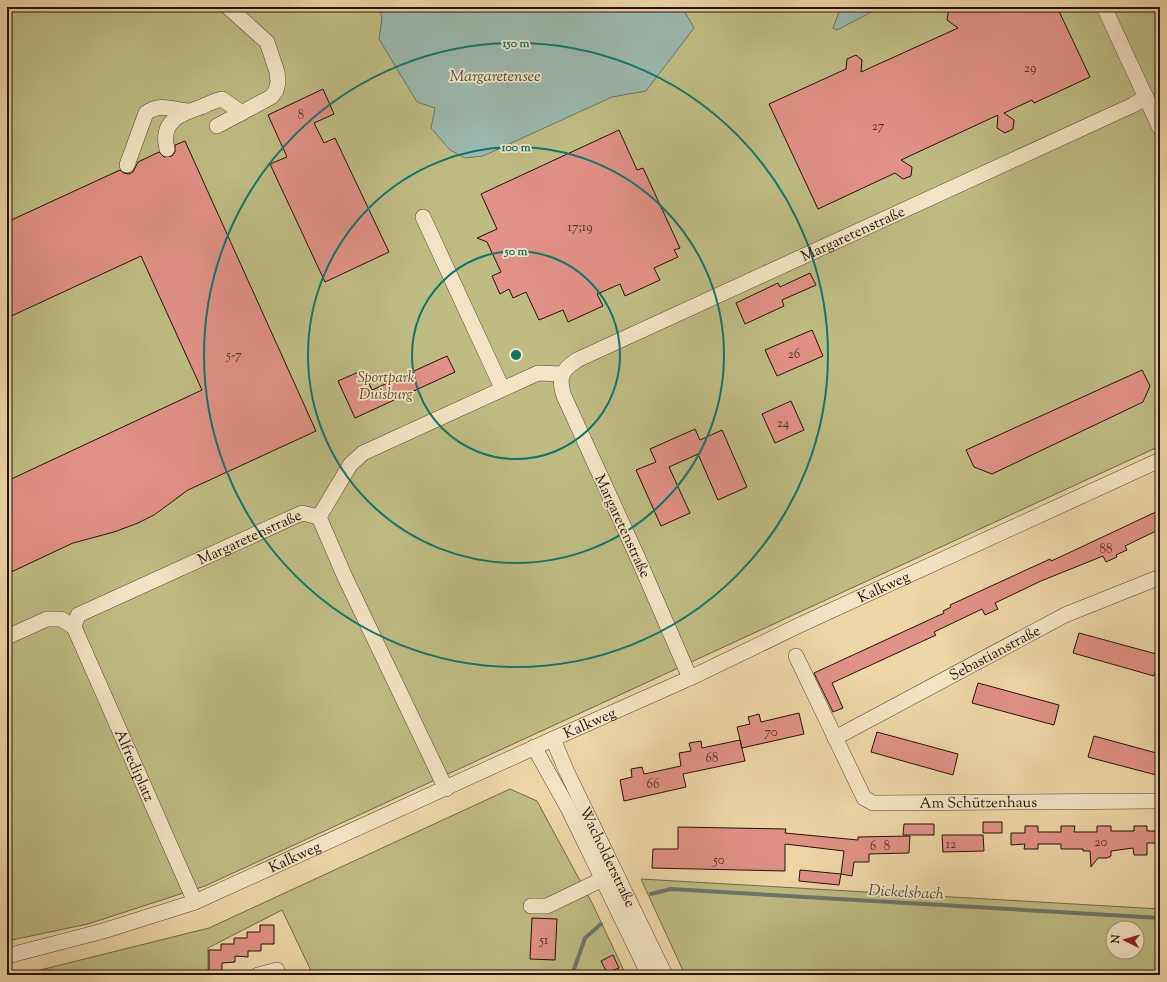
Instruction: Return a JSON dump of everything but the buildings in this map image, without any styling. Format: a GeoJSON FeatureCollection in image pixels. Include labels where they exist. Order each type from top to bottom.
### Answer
{"type":"FeatureCollection","features":[{"type":"Feature","properties":{"kind":"street"},"geometry":{"type":"LineString","coordinates":[[217,126],[271,97],[276,91],[278,82],[277,72],[267,42],[228,7]]}},
{"type":"Feature","properties":{"kind":"street"},"geometry":{"type":"LineString","coordinates":[[1104,7],[1160,128]]}},
{"type":"Feature","properties":{"kind":"street","name":"Margaretenstraße"},"geometry":{"type":"LineString","coordinates":[[690,678],[640,562],[564,396],[560,384],[562,374],[577,360],[1133,105],[1146,97]]}},
{"type":"Feature","properties":{"kind":"street"},"geometry":{"type":"LineString","coordinates":[[167,149],[165,139],[169,126],[177,116],[187,111],[222,99],[242,113]]}},
{"type":"Feature","properties":{"kind":"street"},"geometry":{"type":"LineString","coordinates":[[126,165],[146,113],[151,109],[161,106],[187,111]]}},
{"type":"Feature","properties":{"kind":"street"},"geometry":{"type":"LineString","coordinates":[[424,217],[502,388]]}},
{"type":"Feature","properties":{"kind":"street","name":"Margaretenstraße"},"geometry":{"type":"LineString","coordinates":[[74,627],[78,615],[302,513],[319,517],[350,465],[363,453],[502,388],[538,373],[562,374]]}},
{"type":"Feature","properties":{"kind":"street","name":"Kalkweg"},"geometry":{"type":"LineString","coordinates":[[7,956],[102,931],[196,902],[446,789],[553,738],[690,678],[804,623],[1160,460]]}},
{"type":"Feature","properties":{"kind":"street"},"geometry":{"type":"LineString","coordinates":[[319,517],[344,575],[446,789]]}},
{"type":"Feature","properties":{"kind":"street","name":"Sebastianstraße"},"geometry":{"type":"LineString","coordinates":[[835,738],[1065,615],[1160,577]]}},
{"type":"Feature","properties":{"kind":"street"},"geometry":{"type":"LineString","coordinates":[[7,637],[47,619],[60,619],[74,627]]}},
{"type":"Feature","properties":{"kind":"street","name":"Alfrediplatz"},"geometry":{"type":"LineString","coordinates":[[74,627],[196,902]]}},
{"type":"Feature","properties":{"kind":"street","name":"Am Schützenhaus"},"geometry":{"type":"LineString","coordinates":[[796,656],[864,798],[873,803],[1160,801]]}},
{"type":"Feature","properties":{"kind":"street","name":"Wacholderstraße"},"geometry":{"type":"LineString","coordinates":[[553,738],[566,770],[665,975]]}},
{"type":"Feature","properties":{"kind":"street","name":"Wacholderstraße"},"geometry":{"type":"LineString","coordinates":[[534,747],[568,808],[649,975]]}},
{"type":"Feature","properties":{"kind":"street"},"geometry":{"type":"LineString","coordinates":[[531,906],[547,906],[603,879]]}},
{"type":"Feature","properties":{"kind":"street"},"geometry":{"type":"LineString","coordinates":[[258,975],[277,970]]}},
{"type":"Feature","properties":{"kind":"green space","name":"Sportpark Duisburg"},"geometry":{"type":"Polygon","coordinates":[[[7,7],[1160,7],[1160,446],[205,886],[88,924],[7,941],[7,7]]]}},
{"type":"Feature","properties":{"kind":"green space"},"geometry":{"type":"Polygon","coordinates":[[[510,789],[537,801],[592,903],[626,975],[313,975],[282,910],[208,948],[208,973],[20,975],[209,928],[510,789]]]}},
{"type":"Feature","properties":{"kind":"green space"},"geometry":{"type":"Polygon","coordinates":[[[641,879],[1160,909],[1160,975],[685,975],[641,879]]]}},
{"type":"Feature","properties":{"kind":"water","name":"Margaretensee"},"geometry":{"type":"Polygon","coordinates":[[[379,7],[682,7],[694,28],[646,91],[612,97],[483,156],[465,158],[450,150],[431,128],[435,108],[417,102],[379,39],[382,18],[379,7]]]}},
{"type":"Feature","properties":{"kind":"water"},"geometry":{"type":"Polygon","coordinates":[[[841,7],[881,7],[837,30],[833,28],[841,7]]]}},
{"type":"Feature","properties":{"kind":"waterway","name":"Dickelsbach"},"geometry":{"type":"LineString","coordinates":[[651,894],[671,889],[1160,918]]}},
{"type":"Feature","properties":{"kind":"waterway","name":"Dickelsbach"},"geometry":{"type":"LineString","coordinates":[[572,975],[585,938],[601,924]]}}]}
